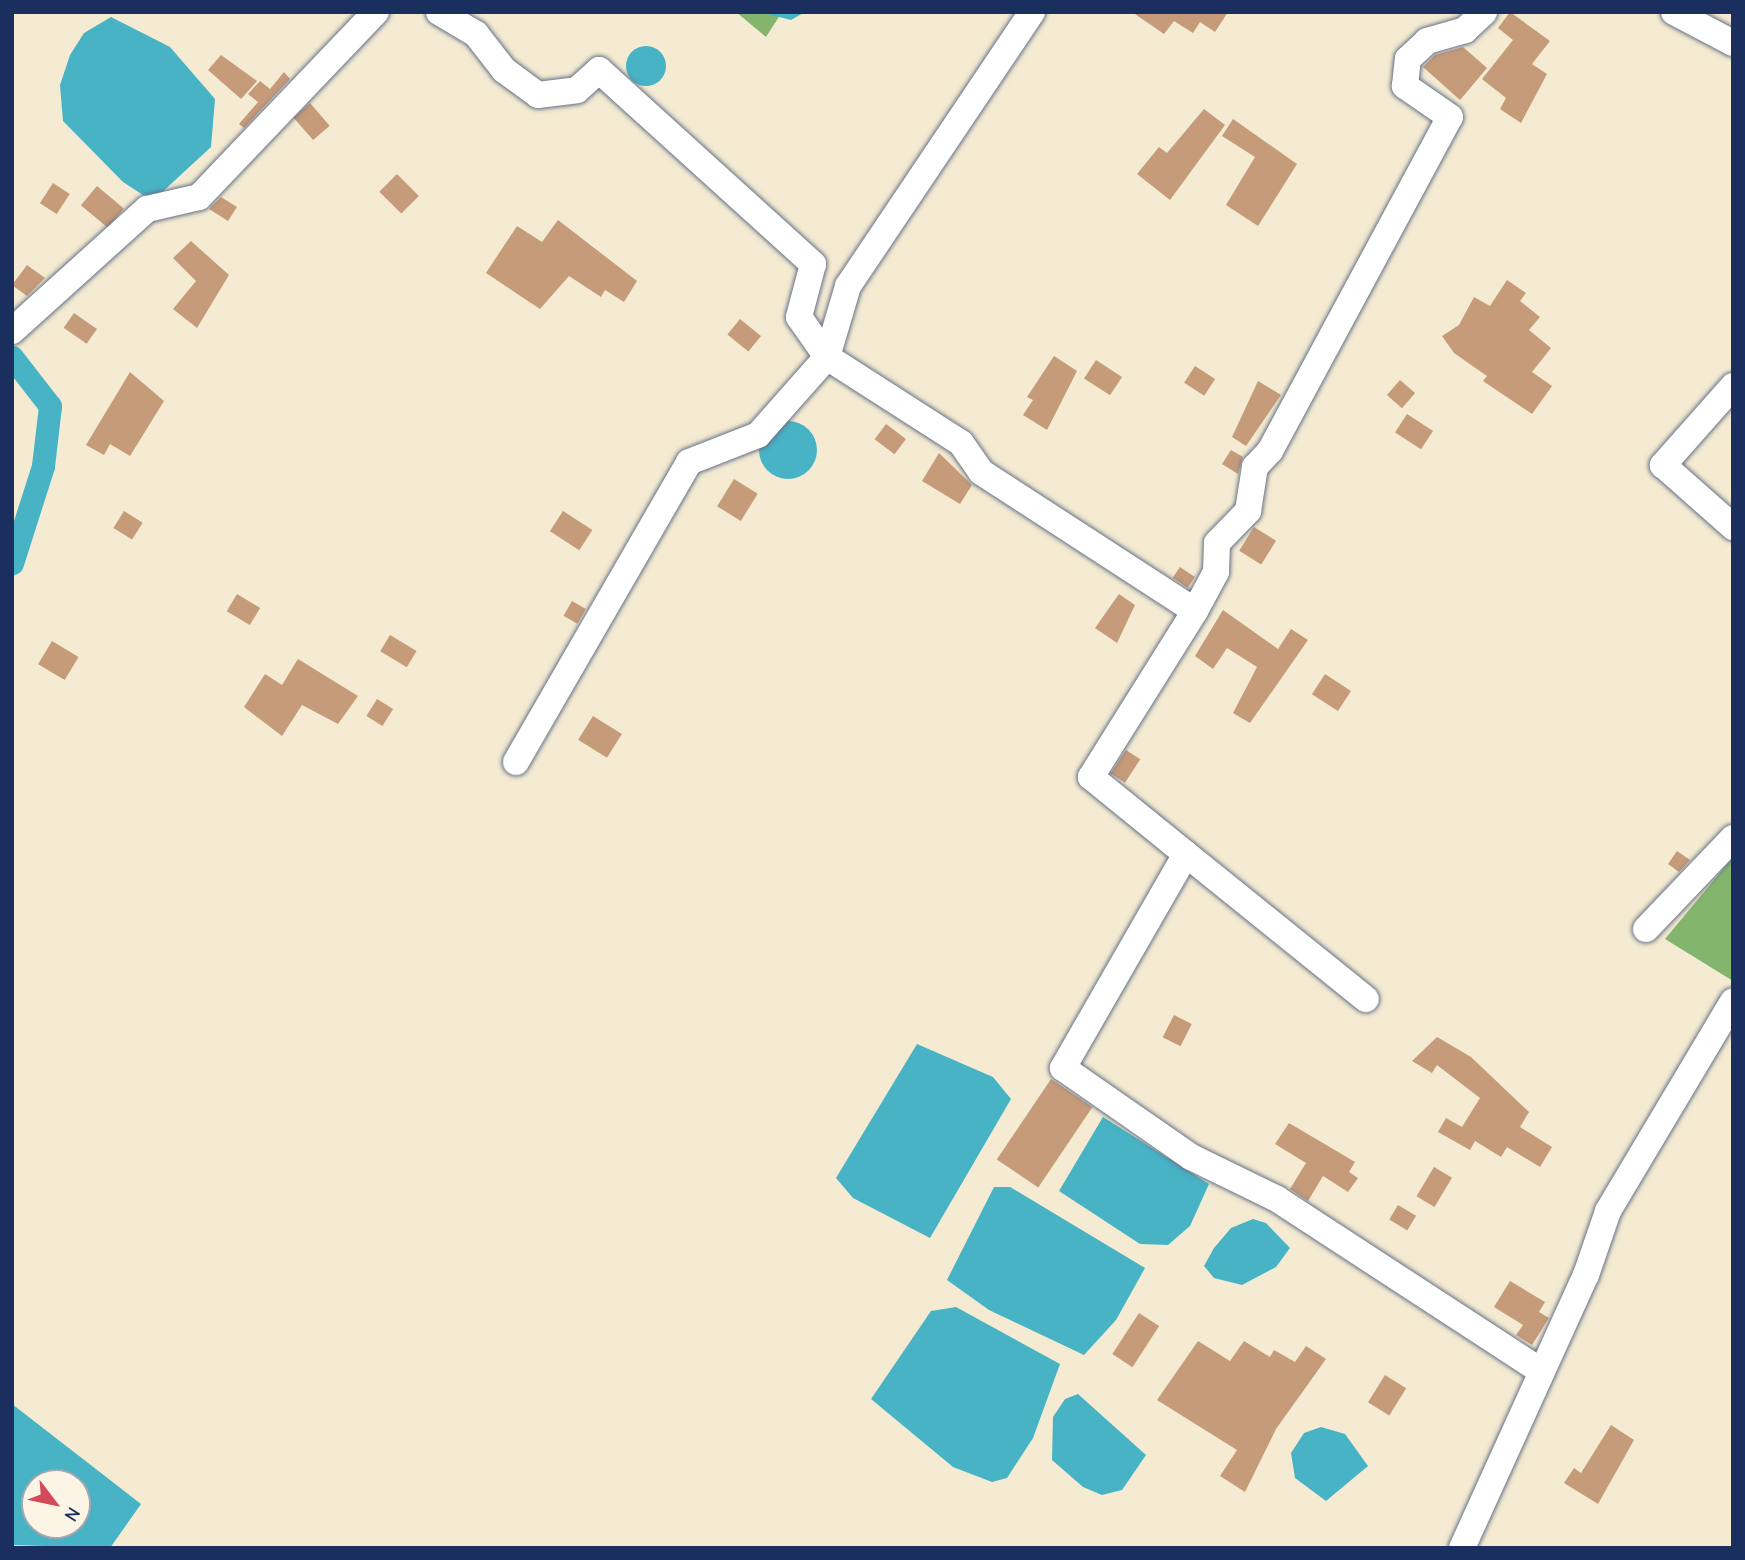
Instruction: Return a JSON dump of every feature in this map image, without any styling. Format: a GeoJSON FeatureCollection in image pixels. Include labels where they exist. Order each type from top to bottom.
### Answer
{"type":"FeatureCollection","features":[{"type":"Feature","properties":{"kind":"street"},"geometry":{"type":"LineString","coordinates":[[12,331],[147,209],[200,197],[376,12]]}},
{"type":"Feature","properties":{"kind":"street"},"geometry":{"type":"LineString","coordinates":[[439,12],[476,34],[504,70],[538,95],[577,90],[599,69],[813,264],[799,317],[827,357],[961,443],[981,472],[1195,611]]}},
{"type":"Feature","properties":{"kind":"street"},"geometry":{"type":"LineString","coordinates":[[516,761],[689,461],[758,435],[827,357],[848,286],[1032,12]]}},
{"type":"Feature","properties":{"kind":"street"},"geometry":{"type":"LineString","coordinates":[[1366,999],[1091,777],[1195,611],[1216,572],[1217,543],[1248,511],[1255,467],[1270,451],[1450,117],[1405,86],[1408,60],[1427,41],[1465,30],[1484,12]]}},
{"type":"Feature","properties":{"kind":"street"},"geometry":{"type":"LineString","coordinates":[[1674,12],[1733,43]]}},
{"type":"Feature","properties":{"kind":"street"},"geometry":{"type":"LineString","coordinates":[[1733,386],[1663,465],[1733,527]]}},
{"type":"Feature","properties":{"kind":"street"},"geometry":{"type":"LineString","coordinates":[[1646,929],[1733,838]]}},
{"type":"Feature","properties":{"kind":"street"},"geometry":{"type":"LineString","coordinates":[[1186,853],[1063,1068],[1191,1157],[1278,1199],[1542,1372]]}},
{"type":"Feature","properties":{"kind":"street"},"geometry":{"type":"LineString","coordinates":[[1462,1548],[1542,1372],[1608,1211],[1733,1001]]}},
{"type":"Feature","properties":{"kind":"green space"},"geometry":{"type":"Polygon","coordinates":[[[736,12],[782,12],[766,37],[736,12]]]}},
{"type":"Feature","properties":{"kind":"green space"},"geometry":{"type":"Polygon","coordinates":[[[1733,857],[1733,981],[1665,939],[1733,857]]]}},
{"type":"Feature","properties":{"kind":"water"},"geometry":{"type":"Polygon","coordinates":[[[760,12],[805,12],[791,20],[760,12]]]}},
{"type":"Feature","properties":{"kind":"water"},"geometry":{"type":"Polygon","coordinates":[[[111,17],[170,47],[215,99],[211,147],[159,195],[143,195],[123,182],[63,121],[60,85],[70,55],[84,33],[111,17]]]}},
{"type":"Feature","properties":{"kind":"water"},"geometry":{"type":"Polygon","coordinates":[[[646,46],[660,52],[666,66],[660,80],[646,86],[632,80],[626,66],[632,52],[646,46]]]}},
{"type":"Feature","properties":{"kind":"water"},"geometry":{"type":"Polygon","coordinates":[[[788,421],[804,426],[812,434],[817,450],[812,466],[804,474],[788,479],[772,474],[764,466],[759,450],[764,434],[772,426],[788,421]]]}},
{"type":"Feature","properties":{"kind":"water"},"geometry":{"type":"Polygon","coordinates":[[[917,1044],[993,1077],[1011,1099],[930,1238],[853,1198],[836,1178],[917,1044]]]}},
{"type":"Feature","properties":{"kind":"water"},"geometry":{"type":"Polygon","coordinates":[[[1103,1117],[1209,1184],[1190,1226],[1168,1245],[1140,1244],[1059,1191],[1103,1117]]]}},
{"type":"Feature","properties":{"kind":"water"},"geometry":{"type":"Polygon","coordinates":[[[994,1187],[1010,1187],[1145,1268],[1116,1320],[1084,1355],[989,1310],[947,1280],[994,1187]]]}},
{"type":"Feature","properties":{"kind":"water"},"geometry":{"type":"Polygon","coordinates":[[[1253,1219],[1266,1223],[1290,1248],[1276,1267],[1242,1285],[1214,1278],[1204,1266],[1214,1248],[1231,1228],[1253,1219]]]}},
{"type":"Feature","properties":{"kind":"water"},"geometry":{"type":"Polygon","coordinates":[[[956,1307],[1060,1364],[1033,1438],[1007,1478],[992,1482],[953,1467],[871,1399],[931,1311],[956,1307]]]}},
{"type":"Feature","properties":{"kind":"water"},"geometry":{"type":"Polygon","coordinates":[[[1078,1394],[1146,1455],[1122,1490],[1102,1495],[1083,1487],[1052,1460],[1053,1417],[1065,1399],[1078,1394]]]}},
{"type":"Feature","properties":{"kind":"water"},"geometry":{"type":"Polygon","coordinates":[[[12,1404],[141,1504],[110,1548],[12,1545],[12,1404]]]}},
{"type":"Feature","properties":{"kind":"water"},"geometry":{"type":"Polygon","coordinates":[[[1321,1427],[1345,1434],[1368,1466],[1326,1501],[1295,1478],[1291,1453],[1304,1433],[1321,1427]]]}},
{"type":"Feature","properties":{"kind":"building"},"geometry":{"type":"Polygon","coordinates":[[[1132,12],[1228,12],[1215,32],[1200,22],[1193,33],[1174,21],[1164,34],[1132,12]]]}},
{"type":"Feature","properties":{"kind":"building"},"geometry":{"type":"Polygon","coordinates":[[[1510,12],[1550,41],[1532,64],[1547,74],[1521,123],[1500,109],[1506,98],[1482,79],[1513,40],[1498,28],[1510,12]]]}},
{"type":"Feature","properties":{"kind":"building"},"geometry":{"type":"Polygon","coordinates":[[[1463,47],[1487,68],[1460,100],[1423,67],[1435,55],[1463,47]]]}},
{"type":"Feature","properties":{"kind":"building"},"geometry":{"type":"Polygon","coordinates":[[[221,55],[257,81],[241,99],[208,70],[221,55]]]}},
{"type":"Feature","properties":{"kind":"building"},"geometry":{"type":"Polygon","coordinates":[[[284,72],[290,79],[244,128],[239,124],[258,102],[248,94],[260,81],[270,89],[284,72]]]}},
{"type":"Feature","properties":{"kind":"building"},"geometry":{"type":"Polygon","coordinates":[[[310,103],[330,126],[313,140],[293,117],[310,103]]]}},
{"type":"Feature","properties":{"kind":"building"},"geometry":{"type":"Polygon","coordinates":[[[1204,109],[1225,125],[1170,200],[1137,174],[1159,147],[1167,153],[1204,109]]]}},
{"type":"Feature","properties":{"kind":"building"},"geometry":{"type":"Polygon","coordinates":[[[1233,119],[1297,164],[1258,226],[1226,205],[1255,157],[1222,136],[1233,119]]]}},
{"type":"Feature","properties":{"kind":"building"},"geometry":{"type":"Polygon","coordinates":[[[397,174],[419,196],[401,214],[379,192],[397,174]]]}},
{"type":"Feature","properties":{"kind":"building"},"geometry":{"type":"Polygon","coordinates":[[[53,183],[70,194],[57,214],[40,203],[53,183]]]}},
{"type":"Feature","properties":{"kind":"building"},"geometry":{"type":"Polygon","coordinates":[[[97,186],[124,208],[108,228],[81,205],[97,186]]]}},
{"type":"Feature","properties":{"kind":"building"},"geometry":{"type":"Polygon","coordinates":[[[221,197],[237,207],[228,221],[209,209],[221,197]]]}},
{"type":"Feature","properties":{"kind":"building"},"geometry":{"type":"Polygon","coordinates":[[[558,220],[637,281],[624,302],[605,290],[601,297],[569,276],[540,309],[486,273],[517,226],[542,242],[558,220]]]}},
{"type":"Feature","properties":{"kind":"building"},"geometry":{"type":"Polygon","coordinates":[[[191,241],[229,275],[197,328],[173,309],[196,281],[173,258],[191,241]]]}},
{"type":"Feature","properties":{"kind":"building"},"geometry":{"type":"Polygon","coordinates":[[[27,265],[45,278],[27,296],[12,285],[27,265]]]}},
{"type":"Feature","properties":{"kind":"building"},"geometry":{"type":"Polygon","coordinates":[[[1507,280],[1526,293],[1520,301],[1540,317],[1529,330],[1551,348],[1532,372],[1552,386],[1532,414],[1483,381],[1487,376],[1454,353],[1442,336],[1459,325],[1474,297],[1490,306],[1507,280]]]}},
{"type":"Feature","properties":{"kind":"building"},"geometry":{"type":"Polygon","coordinates":[[[74,313],[97,329],[87,344],[64,328],[74,313]]]}},
{"type":"Feature","properties":{"kind":"building"},"geometry":{"type":"Polygon","coordinates":[[[740,319],[761,336],[748,352],[727,335],[740,319]]]}},
{"type":"Feature","properties":{"kind":"building"},"geometry":{"type":"Polygon","coordinates":[[[1054,356],[1077,371],[1047,430],[1023,415],[1033,400],[1027,397],[1054,356]]]}},
{"type":"Feature","properties":{"kind":"building"},"geometry":{"type":"Polygon","coordinates":[[[1096,360],[1122,377],[1110,395],[1084,378],[1096,360]]]}},
{"type":"Feature","properties":{"kind":"building"},"geometry":{"type":"Polygon","coordinates":[[[1195,366],[1215,379],[1204,396],[1184,383],[1195,366]]]}},
{"type":"Feature","properties":{"kind":"building"},"geometry":{"type":"Polygon","coordinates":[[[130,372],[164,401],[130,456],[110,444],[104,455],[86,445],[130,372]]]}},
{"type":"Feature","properties":{"kind":"building"},"geometry":{"type":"Polygon","coordinates":[[[1400,380],[1415,393],[1402,408],[1387,395],[1400,380]]]}},
{"type":"Feature","properties":{"kind":"building"},"geometry":{"type":"Polygon","coordinates":[[[1258,381],[1281,395],[1246,446],[1232,437],[1258,381]]]}},
{"type":"Feature","properties":{"kind":"building"},"geometry":{"type":"Polygon","coordinates":[[[1407,414],[1433,431],[1421,449],[1395,432],[1407,414]]]}},
{"type":"Feature","properties":{"kind":"building"},"geometry":{"type":"Polygon","coordinates":[[[886,424],[906,439],[895,454],[875,439],[886,424]]]}},
{"type":"Feature","properties":{"kind":"building"},"geometry":{"type":"Polygon","coordinates":[[[1231,450],[1243,457],[1238,474],[1222,464],[1231,450]]]}},
{"type":"Feature","properties":{"kind":"building"},"geometry":{"type":"Polygon","coordinates":[[[939,453],[972,485],[960,504],[922,481],[939,453]]]}},
{"type":"Feature","properties":{"kind":"building"},"geometry":{"type":"Polygon","coordinates":[[[734,479],[758,494],[741,521],[717,506],[734,479]]]}},
{"type":"Feature","properties":{"kind":"building"},"geometry":{"type":"Polygon","coordinates":[[[124,511],[143,523],[132,540],[113,528],[124,511]]]}},
{"type":"Feature","properties":{"kind":"building"},"geometry":{"type":"Polygon","coordinates":[[[563,511],[592,530],[579,550],[550,531],[563,511]]]}},
{"type":"Feature","properties":{"kind":"building"},"geometry":{"type":"Polygon","coordinates":[[[1254,527],[1276,541],[1261,565],[1239,551],[1254,527]]]}},
{"type":"Feature","properties":{"kind":"building"},"geometry":{"type":"Polygon","coordinates":[[[1180,567],[1195,577],[1188,588],[1173,578],[1180,567]]]}},
{"type":"Feature","properties":{"kind":"building"},"geometry":{"type":"Polygon","coordinates":[[[237,594],[260,608],[250,625],[227,611],[237,594]]]}},
{"type":"Feature","properties":{"kind":"building"},"geometry":{"type":"Polygon","coordinates":[[[1119,594],[1135,605],[1117,643],[1095,628],[1119,594]]]}},
{"type":"Feature","properties":{"kind":"building"},"geometry":{"type":"Polygon","coordinates":[[[572,601],[586,609],[577,624],[564,616],[572,601]]]}},
{"type":"Feature","properties":{"kind":"building"},"geometry":{"type":"Polygon","coordinates":[[[1223,610],[1278,649],[1291,629],[1308,640],[1250,723],[1233,713],[1257,667],[1227,648],[1213,669],[1195,656],[1223,610]]]}},
{"type":"Feature","properties":{"kind":"building"},"geometry":{"type":"Polygon","coordinates":[[[390,635],[417,651],[407,667],[380,651],[390,635]]]}},
{"type":"Feature","properties":{"kind":"building"},"geometry":{"type":"Polygon","coordinates":[[[52,641],[79,657],[65,680],[38,664],[52,641]]]}},
{"type":"Feature","properties":{"kind":"building"},"geometry":{"type":"Polygon","coordinates":[[[298,659],[358,696],[338,724],[302,705],[282,736],[244,707],[265,674],[282,685],[298,659]]]}},
{"type":"Feature","properties":{"kind":"building"},"geometry":{"type":"Polygon","coordinates":[[[1325,674],[1351,691],[1338,711],[1312,694],[1325,674]]]}},
{"type":"Feature","properties":{"kind":"building"},"geometry":{"type":"Polygon","coordinates":[[[377,699],[393,709],[383,726],[366,716],[377,699]]]}},
{"type":"Feature","properties":{"kind":"building"},"geometry":{"type":"Polygon","coordinates":[[[593,716],[622,734],[607,758],[578,740],[593,716]]]}},
{"type":"Feature","properties":{"kind":"building"},"geometry":{"type":"Polygon","coordinates":[[[1126,750],[1140,759],[1125,783],[1111,773],[1126,750]]]}},
{"type":"Feature","properties":{"kind":"building"},"geometry":{"type":"Polygon","coordinates":[[[1677,851],[1690,860],[1679,872],[1668,864],[1677,851]]]}},
{"type":"Feature","properties":{"kind":"building"},"geometry":{"type":"Polygon","coordinates":[[[1174,1015],[1192,1024],[1180,1046],[1163,1037],[1174,1015]]]}},
{"type":"Feature","properties":{"kind":"building"},"geometry":{"type":"Polygon","coordinates":[[[1437,1037],[1471,1057],[1529,1112],[1520,1127],[1552,1147],[1540,1167],[1507,1147],[1501,1157],[1475,1141],[1470,1150],[1438,1132],[1446,1118],[1462,1127],[1480,1098],[1437,1065],[1432,1073],[1412,1061],[1437,1037]]]}},
{"type":"Feature","properties":{"kind":"building"},"geometry":{"type":"Polygon","coordinates":[[[1051,1079],[1092,1107],[1038,1187],[997,1159],[1051,1079]]]}},
{"type":"Feature","properties":{"kind":"building"},"geometry":{"type":"Polygon","coordinates":[[[1289,1123],[1355,1162],[1349,1172],[1358,1178],[1348,1192],[1323,1176],[1308,1201],[1290,1189],[1306,1163],[1275,1144],[1289,1123]]]}},
{"type":"Feature","properties":{"kind":"building"},"geometry":{"type":"Polygon","coordinates":[[[1434,1167],[1452,1178],[1434,1207],[1416,1196],[1434,1167]]]}},
{"type":"Feature","properties":{"kind":"building"},"geometry":{"type":"Polygon","coordinates":[[[1398,1205],[1416,1216],[1407,1230],[1389,1220],[1398,1205]]]}},
{"type":"Feature","properties":{"kind":"building"},"geometry":{"type":"Polygon","coordinates":[[[1510,1281],[1545,1302],[1539,1312],[1549,1318],[1532,1345],[1516,1335],[1523,1325],[1494,1307],[1510,1281]]]}},
{"type":"Feature","properties":{"kind":"building"},"geometry":{"type":"Polygon","coordinates":[[[1139,1313],[1159,1326],[1132,1367],[1112,1354],[1139,1313]]]}},
{"type":"Feature","properties":{"kind":"building"},"geometry":{"type":"Polygon","coordinates":[[[1198,1341],[1230,1361],[1244,1341],[1270,1357],[1274,1350],[1295,1362],[1306,1346],[1326,1359],[1276,1429],[1245,1492],[1220,1476],[1237,1450],[1157,1400],[1198,1341]]]}},
{"type":"Feature","properties":{"kind":"building"},"geometry":{"type":"Polygon","coordinates":[[[1385,1375],[1406,1388],[1389,1415],[1368,1402],[1385,1375]]]}},
{"type":"Feature","properties":{"kind":"building"},"geometry":{"type":"Polygon","coordinates":[[[1611,1425],[1634,1440],[1598,1504],[1564,1483],[1574,1468],[1581,1473],[1611,1425]]]}},
{"type":"Feature","properties":{"kind":"waterway"},"geometry":{"type":"LineString","coordinates":[[12,357],[50,406],[43,466],[12,563]]}}]}
